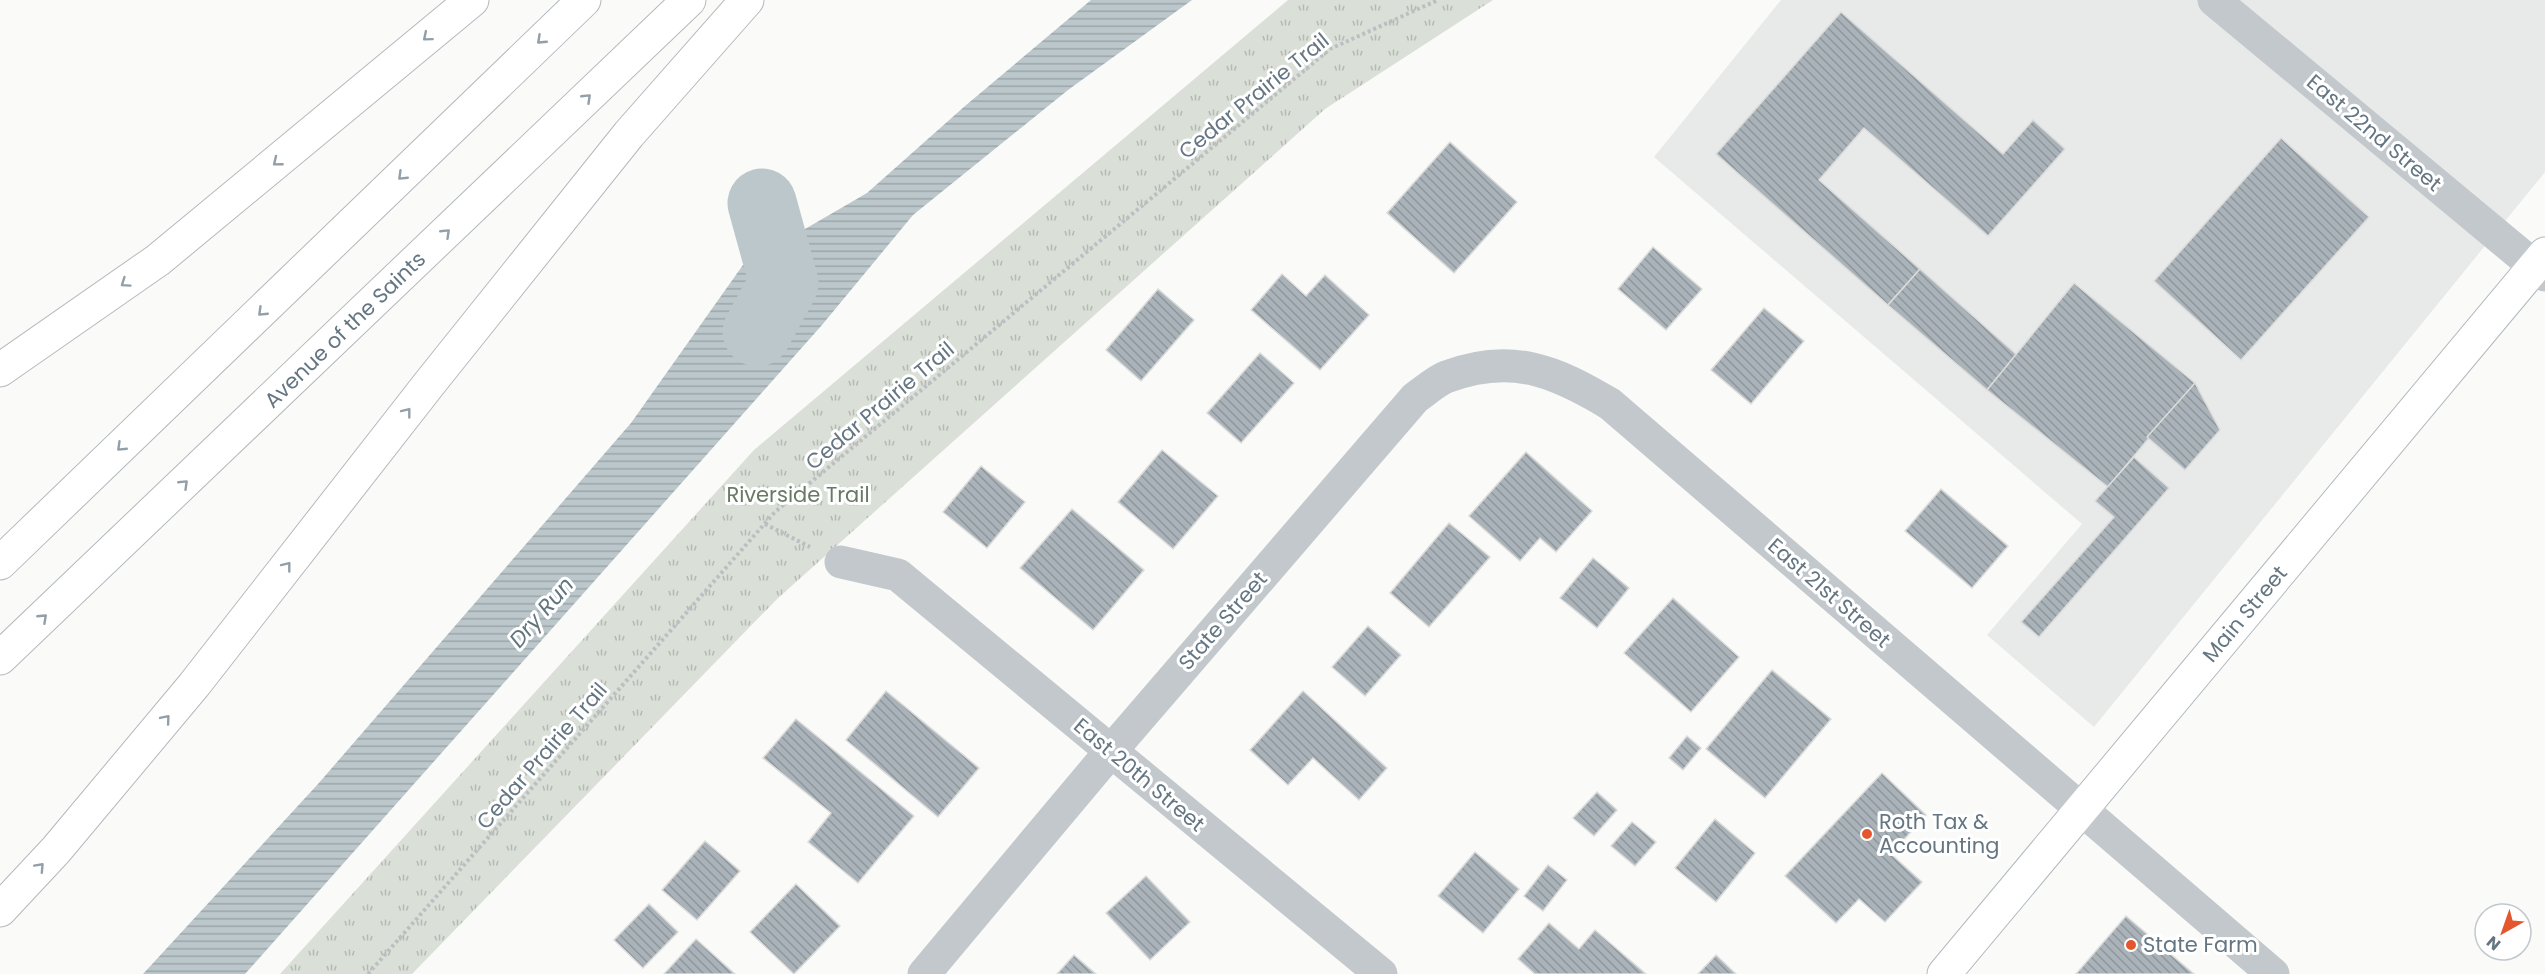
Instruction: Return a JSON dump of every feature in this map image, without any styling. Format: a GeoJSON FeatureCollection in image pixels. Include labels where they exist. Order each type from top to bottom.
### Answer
{"type":"FeatureCollection","features":[{"type":"Feature","properties":{"kind":"main road"},"geometry":{"type":"LineString","coordinates":[[0,370],[158,260],[472,0]]}},
{"type":"Feature","properties":{"kind":"main road"},"geometry":{"type":"LineString","coordinates":[[0,562],[584,0]]}},
{"type":"Feature","properties":{"kind":"main road","name":"Avenue of the Saints"},"geometry":{"type":"LineString","coordinates":[[0,658],[688,0]]}},
{"type":"Feature","properties":{"kind":"main road"},"geometry":{"type":"LineString","coordinates":[[0,910],[56,850],[194,685],[429,384],[629,134],[747,0]]}},
{"type":"Feature","properties":{"kind":"main road","name":"Main Street"},"geometry":{"type":"LineString","coordinates":[[1944,974],[2542,265]]}},
{"type":"Feature","properties":{"kind":"street","name":"East 22nd Street"},"geometry":{"type":"LineString","coordinates":[[2214,0],[2542,265]]}},
{"type":"Feature","properties":{"kind":"street","name":"State Street"},"geometry":{"type":"LineString","coordinates":[[924,974],[1111,751],[1415,398],[1445,377],[1480,368],[1511,364],[1542,370],[1574,382]]}},
{"type":"Feature","properties":{"kind":"street","name":"East 21st Street"},"geometry":{"type":"LineString","coordinates":[[1574,382],[1610,404],[2273,974]]}},
{"type":"Feature","properties":{"kind":"street","name":"East 20th Street"},"geometry":{"type":"LineString","coordinates":[[841,562],[898,575],[1381,974]]}},
{"type":"Feature","properties":{"kind":"path","name":"Cedar Prairie Trail"},"geometry":{"type":"LineString","coordinates":[[368,974],[775,512],[1330,49],[1438,0]]}},
{"type":"Feature","properties":{"kind":"path"},"geometry":{"type":"LineString","coordinates":[[765,524],[841,562]]}},
{"type":"Feature","properties":{"kind":"shaded area"},"geometry":{"type":"Polygon","coordinates":[[[1781,0],[2545,0],[2545,172],[2094,727],[1987,635],[2082,524],[1654,157],[1781,0]]]}},
{"type":"Feature","properties":{"kind":"green space","name":"Riverside Trail"},"geometry":{"type":"Polygon","coordinates":[[[1288,0],[1493,0],[1325,109],[777,599],[412,974],[280,974],[754,450],[1288,0]]]}},
{"type":"Feature","properties":{"kind":"water"},"geometry":{"type":"Polygon","coordinates":[[[1091,0],[1192,0],[1068,90],[913,215],[822,325],[245,974],[143,974],[318,784],[631,423],[743,265],[867,193],[965,106],[1091,0]]]}},
{"type":"Feature","properties":{"kind":"building"},"geometry":{"type":"Polygon","coordinates":[[[1841,12],[2003,154],[2033,120],[2065,149],[1988,236],[1864,128],[1819,180],[1920,269],[1888,305],[1716,154],[1841,12]]]}},
{"type":"Feature","properties":{"kind":"building"},"geometry":{"type":"Polygon","coordinates":[[[2281,138],[2369,217],[2241,360],[2154,281],[2281,138]]]}},
{"type":"Feature","properties":{"kind":"building"},"geometry":{"type":"Polygon","coordinates":[[[1450,142],[1517,202],[1454,273],[1387,213],[1450,142]]]}},
{"type":"Feature","properties":{"kind":"building"},"geometry":{"type":"Polygon","coordinates":[[[1653,247],[1702,289],[1666,330],[1618,289],[1653,247]]]}},
{"type":"Feature","properties":{"kind":"building"},"geometry":{"type":"Polygon","coordinates":[[[1920,269],[2017,355],[1987,390],[1888,305],[1920,269]]]}},
{"type":"Feature","properties":{"kind":"building"},"geometry":{"type":"Polygon","coordinates":[[[1282,274],[1306,296],[1325,275],[1369,315],[1320,370],[1251,310],[1282,274]]]}},
{"type":"Feature","properties":{"kind":"building"},"geometry":{"type":"Polygon","coordinates":[[[2074,283],[2195,383],[2108,487],[1987,390],[2074,283]]]}},
{"type":"Feature","properties":{"kind":"building"},"geometry":{"type":"Polygon","coordinates":[[[1158,289],[1194,320],[1141,381],[1106,350],[1158,289]]]}},
{"type":"Feature","properties":{"kind":"building"},"geometry":{"type":"Polygon","coordinates":[[[1764,308],[1804,341],[1751,404],[1711,370],[1764,308]]]}},
{"type":"Feature","properties":{"kind":"building"},"geometry":{"type":"Polygon","coordinates":[[[1260,353],[1294,383],[1241,443],[1207,413],[1260,353]]]}},
{"type":"Feature","properties":{"kind":"building"},"geometry":{"type":"Polygon","coordinates":[[[2195,383],[2220,430],[2185,470],[2147,437],[2195,383]]]}},
{"type":"Feature","properties":{"kind":"building"},"geometry":{"type":"Polygon","coordinates":[[[1162,450],[1218,496],[1173,549],[1118,502],[1162,450]]]}},
{"type":"Feature","properties":{"kind":"building"},"geometry":{"type":"Polygon","coordinates":[[[1526,452],[1592,511],[1556,552],[1540,538],[1520,561],[1469,516],[1526,452]]]}},
{"type":"Feature","properties":{"kind":"building"},"geometry":{"type":"Polygon","coordinates":[[[2134,457],[2169,488],[2039,637],[2021,622],[2114,517],[2095,501],[2134,457]]]}},
{"type":"Feature","properties":{"kind":"building"},"geometry":{"type":"Polygon","coordinates":[[[981,466],[1025,502],[987,548],[943,512],[981,466]]]}},
{"type":"Feature","properties":{"kind":"building"},"geometry":{"type":"Polygon","coordinates":[[[1941,489],[2008,546],[1972,588],[1905,531],[1941,489]]]}},
{"type":"Feature","properties":{"kind":"building"},"geometry":{"type":"Polygon","coordinates":[[[1072,509],[1144,570],[1093,630],[1020,568],[1072,509]]]}},
{"type":"Feature","properties":{"kind":"building"},"geometry":{"type":"Polygon","coordinates":[[[1449,523],[1490,557],[1429,627],[1390,593],[1449,523]]]}},
{"type":"Feature","properties":{"kind":"building"},"geometry":{"type":"Polygon","coordinates":[[[1593,558],[1629,588],[1597,628],[1560,598],[1593,558]]]}},
{"type":"Feature","properties":{"kind":"building"},"geometry":{"type":"Polygon","coordinates":[[[1673,598],[1739,657],[1691,712],[1624,653],[1673,598]]]}},
{"type":"Feature","properties":{"kind":"building"},"geometry":{"type":"Polygon","coordinates":[[[1368,626],[1401,655],[1365,696],[1332,667],[1368,626]]]}},
{"type":"Feature","properties":{"kind":"building"},"geometry":{"type":"Polygon","coordinates":[[[1772,670],[1831,719],[1765,798],[1706,749],[1772,670]]]}},
{"type":"Feature","properties":{"kind":"building"},"geometry":{"type":"Polygon","coordinates":[[[886,691],[979,768],[938,817],[846,740],[886,691]]]}},
{"type":"Feature","properties":{"kind":"building"},"geometry":{"type":"Polygon","coordinates":[[[1303,691],[1387,768],[1359,800],[1313,758],[1288,785],[1250,750],[1303,691]]]}},
{"type":"Feature","properties":{"kind":"building"},"geometry":{"type":"Polygon","coordinates":[[[796,719],[914,816],[858,883],[808,842],[831,813],[763,758],[796,719]]]}},
{"type":"Feature","properties":{"kind":"building"},"geometry":{"type":"Polygon","coordinates":[[[1687,736],[1701,748],[1683,770],[1669,758],[1687,736]]]}},
{"type":"Feature","properties":{"kind":"building","name":"Roth Tax & Accounting"},"geometry":{"type":"Polygon","coordinates":[[[1882,773],[1926,815],[1891,854],[1922,882],[1885,922],[1859,899],[1836,923],[1785,876],[1882,773]]]}},
{"type":"Feature","properties":{"kind":"building"},"geometry":{"type":"Polygon","coordinates":[[[1597,792],[1617,810],[1594,836],[1573,818],[1597,792]]]}},
{"type":"Feature","properties":{"kind":"building"},"geometry":{"type":"Polygon","coordinates":[[[1715,819],[1755,853],[1716,902],[1675,868],[1715,819]]]}},
{"type":"Feature","properties":{"kind":"building"},"geometry":{"type":"Polygon","coordinates":[[[1632,822],[1656,842],[1635,866],[1611,846],[1632,822]]]}},
{"type":"Feature","properties":{"kind":"building"},"geometry":{"type":"Polygon","coordinates":[[[705,841],[740,871],[697,920],[662,890],[705,841]]]}},
{"type":"Feature","properties":{"kind":"building"},"geometry":{"type":"Polygon","coordinates":[[[1475,852],[1519,889],[1483,933],[1438,896],[1475,852]]]}},
{"type":"Feature","properties":{"kind":"building"},"geometry":{"type":"Polygon","coordinates":[[[1548,865],[1567,880],[1543,911],[1524,896],[1548,865]]]}},
{"type":"Feature","properties":{"kind":"building"},"geometry":{"type":"Polygon","coordinates":[[[1146,876],[1190,922],[1150,960],[1106,913],[1146,876]]]}},
{"type":"Feature","properties":{"kind":"building"},"geometry":{"type":"Polygon","coordinates":[[[796,884],[840,926],[794,974],[750,932],[796,884]]]}},
{"type":"Feature","properties":{"kind":"building"},"geometry":{"type":"Polygon","coordinates":[[[649,904],[678,932],[643,968],[614,940],[649,904]]]}},
{"type":"Feature","properties":{"kind":"building","name":"State Farm"},"geometry":{"type":"Polygon","coordinates":[[[2126,916],[2194,974],[2076,974],[2126,916]]]}},
{"type":"Feature","properties":{"kind":"building"},"geometry":{"type":"Polygon","coordinates":[[[1549,923],[1579,949],[1595,930],[1646,974],[1535,974],[1518,959],[1549,923]]]}},
{"type":"Feature","properties":{"kind":"building"},"geometry":{"type":"Polygon","coordinates":[[[696,939],[735,974],[664,974],[696,939]]]}},
{"type":"Feature","properties":{"kind":"building"},"geometry":{"type":"Polygon","coordinates":[[[1074,955],[1096,974],[1057,974],[1074,955]]]}},
{"type":"Feature","properties":{"kind":"building"},"geometry":{"type":"Polygon","coordinates":[[[1716,955],[1736,974],[1698,974],[1716,955]]]}},
{"type":"Feature","properties":{"kind":"waterway","name":"Dry Run"},"geometry":{"type":"LineString","coordinates":[[757,332],[784,283],[762,203]]}},
{"type":"Feature","properties":{"kind":"place","name":"Roth Tax & Accounting"},"geometry":{"type":"Point","coordinates":[1867,834]}},
{"type":"Feature","properties":{"kind":"place","name":"State Farm"},"geometry":{"type":"Point","coordinates":[2131,945]}}]}
